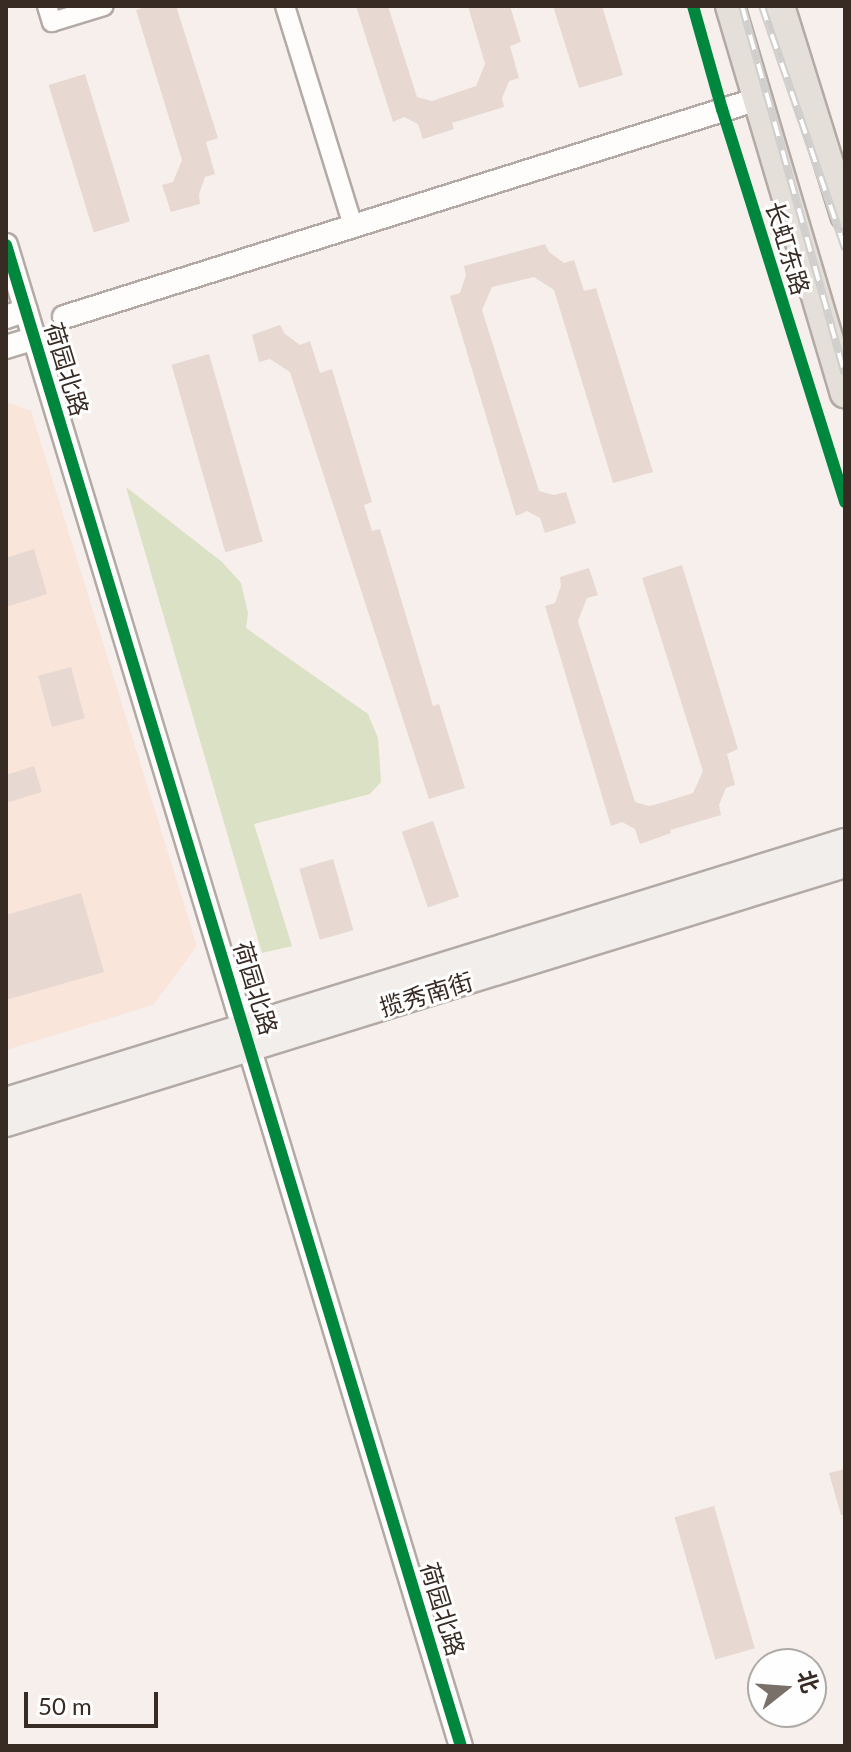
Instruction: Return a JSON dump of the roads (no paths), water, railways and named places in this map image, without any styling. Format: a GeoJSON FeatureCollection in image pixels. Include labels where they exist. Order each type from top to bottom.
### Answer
{"type":"FeatureCollection","features":[{"type":"Feature","properties":{"kind":"main road","name":"长虹东路"},"geometry":{"type":"LineString","coordinates":[[730,6],[845,393]]}},
{"type":"Feature","properties":{"kind":"main road"},"geometry":{"type":"LineString","coordinates":[[780,6],[845,215]]}},
{"type":"Feature","properties":{"kind":"main road","name":"揽秀南街"},"geometry":{"type":"LineString","coordinates":[[6,1123],[248,1037],[845,842]]}},
{"type":"Feature","properties":{"kind":"main road","name":"揽秀南街"},"geometry":{"type":"LineString","coordinates":[[6,1101],[248,1037],[845,864]]}},
{"type":"Feature","properties":{"kind":"street"},"geometry":{"type":"LineString","coordinates":[[47,6],[52,22],[104,6]]}},
{"type":"Feature","properties":{"kind":"street"},"geometry":{"type":"LineString","coordinates":[[285,6],[353,225]]}},
{"type":"Feature","properties":{"kind":"street"},"geometry":{"type":"LineString","coordinates":[[64,317],[758,99]]}},
{"type":"Feature","properties":{"kind":"street","name":"荷园北路"},"geometry":{"type":"LineString","coordinates":[[6,245],[16,314],[35,338],[461,1746]]}},
{"type":"Feature","properties":{"kind":"street"},"geometry":{"type":"LineString","coordinates":[[6,347],[35,338]]}},
{"type":"Feature","properties":{"kind":"railway"},"geometry":{"type":"LineString","coordinates":[[742,6],[845,374]]}},
{"type":"Feature","properties":{"kind":"railway"},"geometry":{"type":"LineString","coordinates":[[762,6],[845,249]]}}]}
